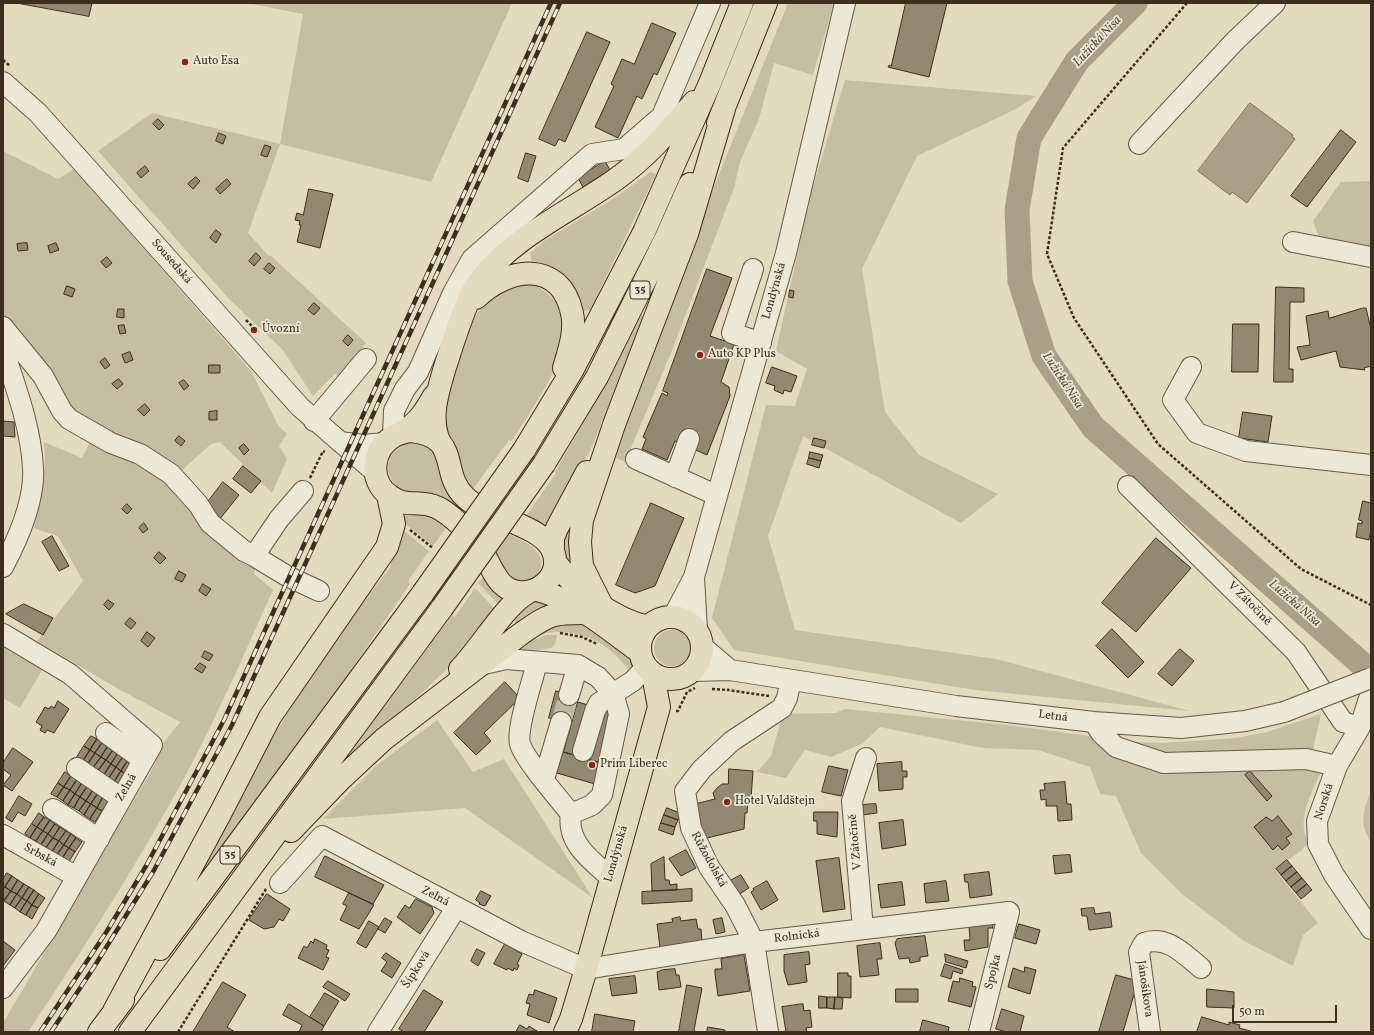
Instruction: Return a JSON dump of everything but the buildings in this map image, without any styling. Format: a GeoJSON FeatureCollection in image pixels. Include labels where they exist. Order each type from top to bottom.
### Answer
{"type":"FeatureCollection","features":[{"type":"Feature","properties":{"kind":"main road","name":"35"},"geometry":{"type":"LineString","coordinates":[[99,1032],[423,593],[524,450],[573,369],[644,232],[710,83],[742,3]]}},
{"type":"Feature","properties":{"kind":"main road","name":"35"},"geometry":{"type":"LineString","coordinates":[[130,1032],[442,608],[544,464],[597,377],[666,238],[724,109],[766,3]]}},
{"type":"Feature","properties":{"kind":"main road","name":"35"},"geometry":{"type":"LineString","coordinates":[[393,437],[415,425],[425,412],[440,384],[467,307],[477,284],[493,265],[517,244],[544,224],[586,200],[646,156],[710,83]]}},
{"type":"Feature","properties":{"kind":"main road","name":"35"},"geometry":{"type":"LineString","coordinates":[[593,609],[582,566],[580,542],[582,520],[615,422],[687,234],[724,109]]}},
{"type":"Feature","properties":{"kind":"main road","name":"35"},"geometry":{"type":"LineString","coordinates":[[467,307],[484,291],[513,275],[528,273],[542,275],[560,288],[568,299],[572,315],[572,335],[553,403]]}},
{"type":"Feature","properties":{"kind":"main road","name":"35"},"geometry":{"type":"LineString","coordinates":[[439,441],[435,432],[434,417],[440,384]]}},
{"type":"Feature","properties":{"kind":"main road","name":"35"},"geometry":{"type":"LineString","coordinates":[[554,556],[554,538],[557,528],[615,422]]}},
{"type":"Feature","properties":{"kind":"main road"},"geometry":{"type":"LineString","coordinates":[[114,1011],[222,812],[270,717],[387,547],[394,524],[393,512],[388,495],[378,482],[375,472],[375,462],[379,452],[393,437],[421,432],[439,441],[446,450],[450,460],[453,481],[464,497],[487,512],[543,538],[554,556],[593,609],[646,665],[661,678],[694,681]]}},
{"type":"Feature","properties":{"kind":"main road"},"geometry":{"type":"LineString","coordinates":[[388,495],[408,504],[429,504],[438,507],[447,513],[471,535],[501,583],[512,590],[552,594],[648,627],[655,621],[673,617],[691,623],[700,638]]}},
{"type":"Feature","properties":{"kind":"main road"},"geometry":{"type":"LineString","coordinates":[[419,712],[474,654],[515,602],[546,585],[552,574],[554,556]]}},
{"type":"Feature","properties":{"kind":"main road"},"geometry":{"type":"LineString","coordinates":[[249,870],[384,739],[419,712],[545,617],[556,613],[593,609]]}},
{"type":"Feature","properties":{"kind":"main road","name":"Londýnská"},"geometry":{"type":"LineString","coordinates":[[565,1032],[571,1019],[586,969],[659,707],[646,665],[643,634],[648,627]]}},
{"type":"Feature","properties":{"kind":"main road","name":"Londýnská"},"geometry":{"type":"LineString","coordinates":[[659,707],[694,681],[702,655],[700,638]]}},
{"type":"Feature","properties":{"kind":"street"},"geometry":{"type":"LineString","coordinates":[[340,442],[363,445],[393,437],[394,411],[405,389],[418,372],[453,293],[472,259],[592,154],[624,149],[662,116],[710,3]]}},
{"type":"Feature","properties":{"kind":"street","name":"Londýnská"},"geometry":{"type":"LineString","coordinates":[[673,617],[694,576],[786,253],[845,3]]}},
{"type":"Feature","properties":{"kind":"street"},"geometry":{"type":"LineString","coordinates":[[1139,144],[1235,41],[1275,3]]}},
{"type":"Feature","properties":{"kind":"street","name":"Sousedská"},"geometry":{"type":"LineString","coordinates":[[3,82],[38,113],[211,308],[314,421],[375,472]]}},
{"type":"Feature","properties":{"kind":"street"},"geometry":{"type":"LineString","coordinates":[[1293,242],[1371,257]]}},
{"type":"Feature","properties":{"kind":"street"},"geometry":{"type":"LineString","coordinates":[[753,269],[732,333],[760,343]]}},
{"type":"Feature","properties":{"kind":"street"},"geometry":{"type":"LineString","coordinates":[[3,327],[43,376],[62,411],[69,419],[111,443],[140,454],[171,474],[198,504],[210,523],[244,551],[287,576],[319,591]]}},
{"type":"Feature","properties":{"kind":"street"},"geometry":{"type":"LineString","coordinates":[[3,350],[30,439],[33,470],[30,494],[19,537],[3,567]]}},
{"type":"Feature","properties":{"kind":"street"},"geometry":{"type":"LineString","coordinates":[[314,421],[366,359]]}},
{"type":"Feature","properties":{"kind":"street"},"geometry":{"type":"LineString","coordinates":[[1191,367],[1173,400],[1197,433],[1246,451],[1371,465]]}},
{"type":"Feature","properties":{"kind":"street"},"geometry":{"type":"LineString","coordinates":[[675,477],[689,439]]}},
{"type":"Feature","properties":{"kind":"street"},"geometry":{"type":"LineString","coordinates":[[636,459],[716,495]]}},
{"type":"Feature","properties":{"kind":"street","name":"V Zátočině"},"geometry":{"type":"LineString","coordinates":[[1128,486],[1296,652],[1342,722],[1366,710]]}},
{"type":"Feature","properties":{"kind":"street"},"geometry":{"type":"LineString","coordinates":[[254,556],[279,519],[304,491]]}},
{"type":"Feature","properties":{"kind":"street","name":"Londýnská"},"geometry":{"type":"LineString","coordinates":[[694,576],[700,638]]}},
{"type":"Feature","properties":{"kind":"street","name":"Zelná"},"geometry":{"type":"LineString","coordinates":[[3,634],[70,674],[152,745],[46,930],[3,988]]}},
{"type":"Feature","properties":{"kind":"street"},"geometry":{"type":"LineString","coordinates":[[700,638],[730,670]]}},
{"type":"Feature","properties":{"kind":"street"},"geometry":{"type":"LineString","coordinates":[[484,664],[506,659],[578,665],[598,677],[613,693],[618,714],[602,795],[592,805],[571,814]]}},
{"type":"Feature","properties":{"kind":"street"},"geometry":{"type":"LineString","coordinates":[[537,662],[520,728],[520,744],[544,779],[571,814],[569,824],[576,843],[592,862],[611,878]]}},
{"type":"Feature","properties":{"kind":"street"},"geometry":{"type":"LineString","coordinates":[[569,695],[578,665]]}},
{"type":"Feature","properties":{"kind":"street"},"geometry":{"type":"LineString","coordinates":[[583,751],[594,711],[599,703],[633,681],[646,665]]}},
{"type":"Feature","properties":{"kind":"street","name":"Letná"},"geometry":{"type":"LineString","coordinates":[[694,681],[730,670],[956,706],[1094,722],[1181,728],[1245,721],[1284,712],[1371,678]]}},
{"type":"Feature","properties":{"kind":"street","name":"Růžodolská"},"geometry":{"type":"LineString","coordinates":[[768,1032],[754,942],[735,906],[709,867],[691,828],[685,791],[702,769],[732,741],[782,708],[787,698],[791,680]]}},
{"type":"Feature","properties":{"kind":"street","name":"Norská"},"geometry":{"type":"LineString","coordinates":[[1366,710],[1337,766],[1317,821],[1318,844],[1334,875],[1371,930]]}},
{"type":"Feature","properties":{"kind":"street"},"geometry":{"type":"LineString","coordinates":[[544,779],[561,722]]}},
{"type":"Feature","properties":{"kind":"street"},"geometry":{"type":"LineString","coordinates":[[1094,722],[1101,733],[1116,747],[1164,763],[1306,759],[1337,766]]}},
{"type":"Feature","properties":{"kind":"street"},"geometry":{"type":"LineString","coordinates":[[106,734],[143,760]]}},
{"type":"Feature","properties":{"kind":"street"},"geometry":{"type":"LineString","coordinates":[[554,744],[610,758]]}},
{"type":"Feature","properties":{"kind":"street","name":"V Zátočině"},"geometry":{"type":"LineString","coordinates":[[863,929],[852,801],[866,758]]}},
{"type":"Feature","properties":{"kind":"street"},"geometry":{"type":"LineString","coordinates":[[77,768],[121,798]]}},
{"type":"Feature","properties":{"kind":"street"},"geometry":{"type":"LineString","coordinates":[[53,809],[99,839]]}},
{"type":"Feature","properties":{"kind":"street","name":"Srbská"},"geometry":{"type":"LineString","coordinates":[[3,835],[77,877]]}},
{"type":"Feature","properties":{"kind":"street","name":"Zelná"},"geometry":{"type":"LineString","coordinates":[[280,883],[322,836],[521,941],[586,969]]}},
{"type":"Feature","properties":{"kind":"street","name":"Šípková"},"geometry":{"type":"LineString","coordinates":[[378,1032],[456,908]]}},
{"type":"Feature","properties":{"kind":"street","name":"Rolnická"},"geometry":{"type":"LineString","coordinates":[[586,969],[754,942],[1009,912]]}},
{"type":"Feature","properties":{"kind":"street","name":"Spojka"},"geometry":{"type":"LineString","coordinates":[[979,1032],[1009,912]]}},
{"type":"Feature","properties":{"kind":"street","name":"Jánošíkova"},"geometry":{"type":"LineString","coordinates":[[1150,1032],[1139,952],[1144,943],[1154,939],[1172,945],[1201,968]]}},
{"type":"Feature","properties":{"kind":"path"},"geometry":{"type":"LineString","coordinates":[[1187,3],[1062,148],[1047,254],[1074,318],[1158,444],[1301,569],[1371,605]]}},
{"type":"Feature","properties":{"kind":"path"},"geometry":{"type":"LineString","coordinates":[[659,707],[678,711],[694,681],[728,690]]}},
{"type":"Feature","properties":{"kind":"path"},"geometry":{"type":"LineString","coordinates":[[178,1032],[266,888],[280,883]]}},
{"type":"Feature","properties":{"kind":"shaded area"},"geometry":{"type":"Polygon","coordinates":[[[246,3],[512,3],[431,182],[280,144],[303,14],[246,3]]]}},
{"type":"Feature","properties":{"kind":"shaded area"},"geometry":{"type":"Polygon","coordinates":[[[788,3],[834,3],[813,75],[774,63],[759,119],[740,162],[734,188],[671,353],[625,462],[613,456],[712,192],[788,3]]]}},
{"type":"Feature","properties":{"kind":"shaded area"},"geometry":{"type":"Polygon","coordinates":[[[845,80],[1036,96],[1016,109],[917,156],[862,269],[885,412],[919,455],[998,494],[961,523],[803,436],[768,536],[795,630],[996,659],[1190,711],[975,690],[734,650],[712,618],[766,405],[795,406],[807,369],[776,351],[810,197],[845,80]]]}},
{"type":"Feature","properties":{"kind":"shaded area"},"geometry":{"type":"Polygon","coordinates":[[[1250,103],[1293,135],[1292,137],[1295,139],[1247,203],[1232,192],[1230,195],[1198,171],[1250,103]]]}},
{"type":"Feature","properties":{"kind":"shaded area"},"geometry":{"type":"Polygon","coordinates":[[[152,113],[280,144],[248,233],[269,256],[270,255],[366,343],[338,376],[335,374],[313,396],[282,349],[229,299],[98,151],[152,113]]]}},
{"type":"Feature","properties":{"kind":"shaded area"},"geometry":{"type":"Polygon","coordinates":[[[3,151],[58,179],[74,169],[251,371],[278,425],[287,434],[279,446],[287,459],[272,493],[220,442],[211,444],[178,474],[71,415],[12,333],[3,317],[3,151]]]}},
{"type":"Feature","properties":{"kind":"shaded area"},"geometry":{"type":"Polygon","coordinates":[[[650,172],[656,174],[590,310],[583,311],[577,295],[532,263],[530,253],[544,241],[616,197],[650,172]]]}},
{"type":"Feature","properties":{"kind":"shaded area"},"geometry":{"type":"Polygon","coordinates":[[[1371,181],[1371,250],[1320,240],[1313,221],[1341,182],[1371,181]]]}},
{"type":"Feature","properties":{"kind":"shaded area"},"geometry":{"type":"Polygon","coordinates":[[[514,284],[536,286],[545,291],[554,300],[562,316],[564,334],[560,353],[553,372],[532,410],[512,441],[509,440],[470,493],[446,436],[443,410],[466,335],[478,312],[492,295],[514,284]]]}},
{"type":"Feature","properties":{"kind":"shaded area"},"geometry":{"type":"Polygon","coordinates":[[[641,316],[644,317],[594,442],[547,533],[522,522],[556,473],[555,472],[594,404],[641,316]]]}},
{"type":"Feature","properties":{"kind":"shaded area"},"geometry":{"type":"Polygon","coordinates":[[[92,438],[145,463],[176,486],[201,526],[232,554],[256,565],[254,574],[273,590],[221,704],[188,771],[111,903],[28,1032],[3,1032],[3,1023],[154,766],[162,745],[180,722],[115,687],[37,641],[83,581],[58,536],[33,528],[43,485],[45,464],[44,442],[82,458],[92,438]]]}},
{"type":"Feature","properties":{"kind":"shaded area"},"geometry":{"type":"Polygon","coordinates":[[[414,442],[424,446],[434,454],[440,476],[446,486],[477,519],[520,539],[538,552],[541,560],[540,570],[536,576],[517,582],[439,496],[404,490],[395,484],[391,479],[388,466],[391,454],[399,444],[414,442]]]}},
{"type":"Feature","properties":{"kind":"shaded area"},"geometry":{"type":"Polygon","coordinates":[[[398,508],[424,510],[449,524],[433,546],[404,523],[398,508]]]}},
{"type":"Feature","properties":{"kind":"shaded area"},"geometry":{"type":"Polygon","coordinates":[[[572,514],[576,576],[565,569],[561,531],[572,514]]]}},
{"type":"Feature","properties":{"kind":"shaded area"},"geometry":{"type":"Polygon","coordinates":[[[403,530],[429,551],[408,581],[410,584],[338,689],[202,873],[245,785],[295,700],[344,626],[390,568],[395,547],[403,530]]]}},
{"type":"Feature","properties":{"kind":"shaded area"},"geometry":{"type":"Polygon","coordinates":[[[487,572],[505,597],[499,605],[478,583],[487,572]]]}},
{"type":"Feature","properties":{"kind":"shaded area"},"geometry":{"type":"Polygon","coordinates":[[[475,588],[495,609],[448,668],[334,777],[333,775],[452,615],[455,617],[475,588]]]}},
{"type":"Feature","properties":{"kind":"shaded area"},"geometry":{"type":"Polygon","coordinates":[[[536,596],[556,604],[519,626],[510,615],[536,596]]]}},
{"type":"Feature","properties":{"kind":"shaded area"},"geometry":{"type":"Polygon","coordinates":[[[583,620],[632,655],[635,663],[631,673],[621,660],[610,650],[585,636],[558,632],[543,633],[527,637],[541,626],[583,620]]]}},
{"type":"Feature","properties":{"kind":"shaded area"},"geometry":{"type":"Polygon","coordinates":[[[676,630],[685,635],[689,641],[689,655],[685,661],[676,666],[668,666],[659,661],[655,655],[654,644],[659,635],[665,631],[676,630]]]}},
{"type":"Feature","properties":{"kind":"shaded area"},"geometry":{"type":"Polygon","coordinates":[[[547,635],[557,635],[555,644],[551,648],[513,654],[524,644],[547,635]]]}},
{"type":"Feature","properties":{"kind":"shaded area"},"geometry":{"type":"Polygon","coordinates":[[[3,647],[42,670],[20,708],[3,698],[3,647]]]}},
{"type":"Feature","properties":{"kind":"shaded area"},"geometry":{"type":"Polygon","coordinates":[[[845,709],[1007,725],[1135,742],[1163,743],[1236,738],[1267,732],[1321,714],[1313,749],[1321,772],[1313,788],[1304,817],[1305,834],[1309,842],[1302,850],[1275,870],[1318,923],[1303,935],[1293,966],[1244,941],[1182,894],[1141,853],[1116,796],[1100,794],[1090,767],[1038,750],[983,748],[880,727],[862,744],[831,757],[805,750],[786,778],[757,772],[771,756],[783,714],[835,713],[845,709]]]}},
{"type":"Feature","properties":{"kind":"shaded area"},"geometry":{"type":"Polygon","coordinates":[[[437,720],[473,772],[504,759],[593,898],[465,808],[323,819],[377,765],[437,720]]]}},
{"type":"Feature","properties":{"kind":"shaded area"},"geometry":{"type":"Polygon","coordinates":[[[1371,792],[1371,841],[1365,830],[1364,811],[1371,792]]]}},
{"type":"Feature","properties":{"kind":"waterway","name":"Lužická Nisa"},"geometry":{"type":"LineString","coordinates":[[1135,3],[1077,61],[1029,138],[1017,210],[1020,281],[1044,356],[1093,427],[1371,672]]}},
{"type":"Feature","properties":{"kind":"tunnel"},"geometry":{"type":"LineString","coordinates":[[561,722],[569,695]]}},
{"type":"Feature","properties":{"kind":"railway"},"geometry":{"type":"LineString","coordinates":[[40,1032],[107,931],[146,866],[224,720],[551,3]]}},
{"type":"Feature","properties":{"kind":"railway"},"geometry":{"type":"LineString","coordinates":[[51,1032],[94,967],[153,872],[232,725],[560,3]]}},
{"type":"Feature","properties":{"kind":"place","name":"Auto Esa"},"geometry":{"type":"Point","coordinates":[185,62]}},
{"type":"Feature","properties":{"kind":"place","name":"Úvozní"},"geometry":{"type":"Point","coordinates":[254,330]}},
{"type":"Feature","properties":{"kind":"place","name":"Auto KP Plus"},"geometry":{"type":"Point","coordinates":[700,355]}},
{"type":"Feature","properties":{"kind":"place","name":"Prim Liberec"},"geometry":{"type":"Point","coordinates":[592,765]}},
{"type":"Feature","properties":{"kind":"place","name":"Hotel Valdštejn"},"geometry":{"type":"Point","coordinates":[727,802]}}]}
